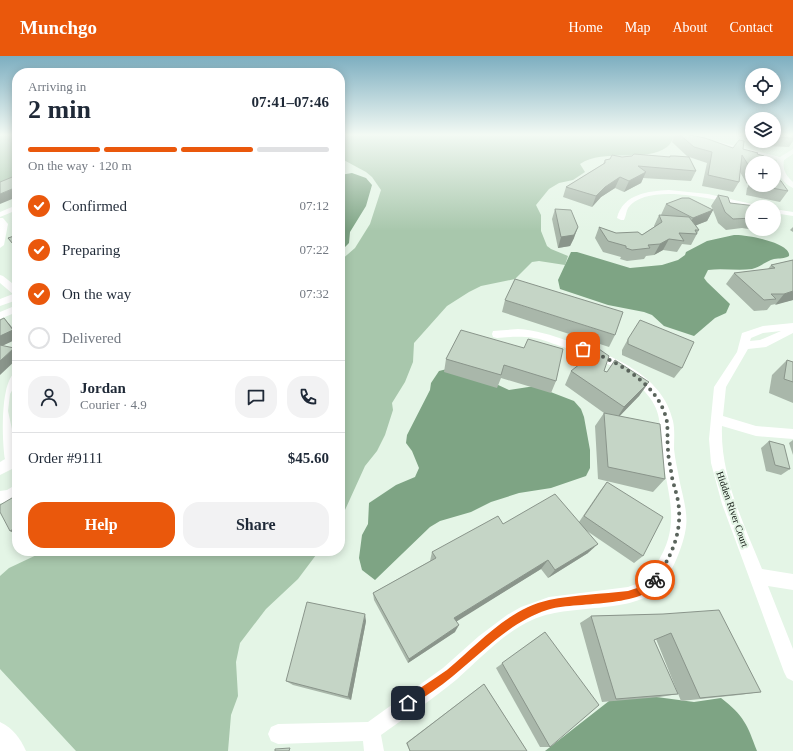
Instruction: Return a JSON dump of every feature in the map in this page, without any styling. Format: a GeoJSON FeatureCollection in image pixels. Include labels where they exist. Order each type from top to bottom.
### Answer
{"type":"FeatureCollection","features":[{"type":"Feature","properties":{"kind":"street"},"geometry":{"type":"LineString","coordinates":[[781,170],[786,180],[793,186]]}},
{"type":"Feature","properties":{"kind":"street"},"geometry":{"type":"LineString","coordinates":[[621,218],[626,206],[634,200],[646,195],[661,192],[688,193],[745,205]]}},
{"type":"Feature","properties":{"kind":"street"},"geometry":{"type":"LineString","coordinates":[[0,216],[12,210]]}},
{"type":"Feature","properties":{"kind":"street"},"geometry":{"type":"LineString","coordinates":[[781,212],[793,214]]}},
{"type":"Feature","properties":{"kind":"street"},"geometry":{"type":"LineString","coordinates":[[0,220],[4,224],[0,245]]}},
{"type":"Feature","properties":{"kind":"street"},"geometry":{"type":"LineString","coordinates":[[0,278],[12,288]]}},
{"type":"Feature","properties":{"kind":"street"},"geometry":{"type":"LineString","coordinates":[[0,303],[12,298]]}},
{"type":"Feature","properties":{"kind":"street"},"geometry":{"type":"LineString","coordinates":[[0,316],[12,310]]}},
{"type":"Feature","properties":{"kind":"street","name":"Hidden River Court"},"geometry":{"type":"LineString","coordinates":[[793,328],[770,327],[758,329],[746,336],[742,352],[720,387],[716,419],[716,440],[721,476],[729,504],[793,672]]}},
{"type":"Feature","properties":{"kind":"street","name":"Hidden River Court"},"geometry":{"type":"LineString","coordinates":[[744,345],[762,344],[793,328]]}},
{"type":"Feature","properties":{"kind":"street"},"geometry":{"type":"LineString","coordinates":[[278,734],[371,731],[449,674],[485,642],[513,621],[527,613],[549,605],[628,596],[643,590],[655,581],[663,568],[676,541],[679,527],[679,514],[668,450],[666,421],[662,408],[655,396],[645,384],[633,374],[595,353],[535,334],[497,334]]}},
{"type":"Feature","properties":{"kind":"street"},"geometry":{"type":"LineString","coordinates":[[10,465],[6,428],[0,406],[2,394],[12,380]]}},
{"type":"Feature","properties":{"kind":"street"},"geometry":{"type":"LineString","coordinates":[[716,419],[756,431],[793,434]]}},
{"type":"Feature","properties":{"kind":"street"},"geometry":{"type":"LineString","coordinates":[[0,496],[10,496],[12,494]]}},
{"type":"Feature","properties":{"kind":"street"},"geometry":{"type":"LineString","coordinates":[[757,576],[793,582]]}},
{"type":"Feature","properties":{"kind":"street"},"geometry":{"type":"LineString","coordinates":[[371,731],[374,751]]}},
{"type":"Feature","properties":{"kind":"street"},"geometry":{"type":"LineString","coordinates":[[0,736],[12,751]]}},
{"type":"Feature","properties":{"kind":"shaded area"},"geometry":{"type":"Polygon","coordinates":[[[0,166],[12,166],[12,184],[0,188],[0,166]]]}},
{"type":"Feature","properties":{"kind":"shaded area"},"geometry":{"type":"Polygon","coordinates":[[[356,166],[582,166],[585,172],[573,180],[559,183],[549,189],[536,205],[541,215],[541,231],[547,246],[568,256],[565,265],[539,261],[532,262],[515,279],[481,286],[469,292],[447,306],[414,343],[413,362],[405,382],[392,403],[393,410],[385,435],[377,451],[365,466],[345,510],[345,257],[355,248],[370,224],[381,190],[372,177],[356,166]]]}},
{"type":"Feature","properties":{"kind":"shaded area"},"geometry":{"type":"Polygon","coordinates":[[[352,173],[366,178],[372,185],[366,206],[350,232],[349,243],[345,247],[345,174],[352,173]]]}},
{"type":"Feature","properties":{"kind":"shaded area"},"geometry":{"type":"Polygon","coordinates":[[[734,235],[748,236],[776,243],[788,251],[789,256],[771,260],[752,269],[708,270],[704,278],[730,304],[726,313],[715,318],[694,336],[664,326],[652,315],[644,312],[608,305],[560,289],[558,280],[571,252],[577,252],[630,268],[662,265],[678,260],[685,255],[686,252],[707,241],[734,235]]]}},
{"type":"Feature","properties":{"kind":"shaded area"},"geometry":{"type":"Polygon","coordinates":[[[447,369],[483,378],[509,390],[535,386],[574,401],[581,409],[584,417],[590,450],[590,468],[586,476],[551,488],[519,493],[491,502],[471,512],[440,521],[430,527],[375,580],[362,570],[359,558],[362,535],[368,524],[369,503],[396,485],[415,477],[419,468],[412,451],[406,443],[407,435],[430,390],[431,383],[439,371],[447,369]]]}},
{"type":"Feature","properties":{"kind":"shaded area"},"geometry":{"type":"Polygon","coordinates":[[[34,556],[315,556],[298,579],[266,609],[240,643],[236,662],[238,696],[231,715],[228,751],[76,751],[0,669],[0,576],[9,568],[34,556]]]}},
{"type":"Feature","properties":{"kind":"shaded area"},"geometry":{"type":"Polygon","coordinates":[[[649,696],[694,702],[721,698],[735,710],[744,721],[757,751],[545,751],[609,701],[649,696]]]}},
{"type":"Feature","properties":{"kind":"building"},"geometry":{"type":"Polygon","coordinates":[[[599,166],[639,166],[646,172],[629,181],[620,177],[605,187],[596,196],[566,187],[599,166]]]}},
{"type":"Feature","properties":{"kind":"building"},"geometry":{"type":"Polygon","coordinates":[[[643,166],[694,166],[696,171],[643,166]]]}},
{"type":"Feature","properties":{"kind":"building"},"geometry":{"type":"Polygon","coordinates":[[[709,166],[741,166],[739,182],[708,175],[709,166]]]}},
{"type":"Feature","properties":{"kind":"building"},"geometry":{"type":"Polygon","coordinates":[[[12,177],[12,189],[0,194],[0,182],[12,177]]]}},
{"type":"Feature","properties":{"kind":"building"},"geometry":{"type":"Polygon","coordinates":[[[781,181],[788,191],[781,190],[781,181]]]}},
{"type":"Feature","properties":{"kind":"building"},"geometry":{"type":"Polygon","coordinates":[[[718,195],[728,197],[730,203],[745,205],[745,218],[733,219],[725,212],[718,195]]]}},
{"type":"Feature","properties":{"kind":"building"},"geometry":{"type":"Polygon","coordinates":[[[682,198],[689,198],[713,210],[693,218],[666,204],[682,198]]]}},
{"type":"Feature","properties":{"kind":"building"},"geometry":{"type":"Polygon","coordinates":[[[555,209],[571,210],[578,227],[574,235],[561,237],[555,209]]]}},
{"type":"Feature","properties":{"kind":"building"},"geometry":{"type":"Polygon","coordinates":[[[659,215],[689,217],[699,230],[695,230],[697,234],[679,233],[684,241],[669,239],[660,244],[648,245],[650,248],[632,250],[626,248],[626,246],[608,241],[599,227],[616,233],[638,232],[642,235],[662,222],[659,215]]]}},
{"type":"Feature","properties":{"kind":"building"},"geometry":{"type":"Polygon","coordinates":[[[12,237],[12,243],[8,238],[12,237]]]}},
{"type":"Feature","properties":{"kind":"building"},"geometry":{"type":"Polygon","coordinates":[[[793,260],[793,291],[784,294],[771,294],[776,299],[764,300],[734,273],[775,268],[771,265],[793,260]]]}},
{"type":"Feature","properties":{"kind":"building"},"geometry":{"type":"Polygon","coordinates":[[[515,279],[623,312],[615,335],[505,300],[515,279]]]}},
{"type":"Feature","properties":{"kind":"building"},"geometry":{"type":"Polygon","coordinates":[[[4,318],[12,330],[0,336],[0,320],[4,318]]]}},
{"type":"Feature","properties":{"kind":"building"},"geometry":{"type":"Polygon","coordinates":[[[640,320],[694,342],[682,368],[628,344],[628,339],[640,320]]]}},
{"type":"Feature","properties":{"kind":"building"},"geometry":{"type":"Polygon","coordinates":[[[461,330],[524,348],[528,339],[563,349],[556,381],[504,365],[501,375],[446,359],[461,330]]]}},
{"type":"Feature","properties":{"kind":"building"},"geometry":{"type":"Polygon","coordinates":[[[0,345],[12,348],[12,350],[0,361],[0,345]]]}},
{"type":"Feature","properties":{"kind":"building"},"geometry":{"type":"Polygon","coordinates":[[[599,349],[609,356],[604,371],[607,372],[615,360],[649,382],[624,407],[571,371],[599,349]]]}},
{"type":"Feature","properties":{"kind":"building"},"geometry":{"type":"Polygon","coordinates":[[[787,360],[793,362],[793,382],[784,379],[787,360]]]}},
{"type":"Feature","properties":{"kind":"building"},"geometry":{"type":"Polygon","coordinates":[[[604,413],[660,424],[665,479],[608,467],[604,413]]]}},
{"type":"Feature","properties":{"kind":"building"},"geometry":{"type":"Polygon","coordinates":[[[769,441],[784,445],[790,469],[775,465],[769,441]]]}},
{"type":"Feature","properties":{"kind":"building"},"geometry":{"type":"Polygon","coordinates":[[[607,482],[663,517],[643,556],[584,516],[607,482]]]}},
{"type":"Feature","properties":{"kind":"building"},"geometry":{"type":"Polygon","coordinates":[[[555,494],[598,544],[555,570],[548,560],[454,618],[459,625],[409,659],[373,593],[436,558],[432,552],[498,516],[503,524],[555,494]]]}},
{"type":"Feature","properties":{"kind":"building"},"geometry":{"type":"Polygon","coordinates":[[[12,498],[12,530],[10,531],[0,512],[0,505],[12,498]]]}},
{"type":"Feature","properties":{"kind":"building"},"geometry":{"type":"Polygon","coordinates":[[[307,602],[365,614],[348,697],[286,681],[307,602]]]}},
{"type":"Feature","properties":{"kind":"building"},"geometry":{"type":"Polygon","coordinates":[[[719,610],[761,692],[700,698],[671,633],[654,640],[678,694],[616,699],[591,616],[663,614],[719,610]]]}},
{"type":"Feature","properties":{"kind":"building"},"geometry":{"type":"Polygon","coordinates":[[[545,632],[599,705],[550,747],[502,663],[545,632]]]}},
{"type":"Feature","properties":{"kind":"building"},"geometry":{"type":"Polygon","coordinates":[[[484,684],[527,751],[410,751],[407,743],[484,684]]]}},
{"type":"Feature","properties":{"kind":"building"},"geometry":{"type":"Polygon","coordinates":[[[290,748],[289,751],[275,751],[275,749],[290,748]]]}},
{"type":"Feature","properties":{"kind":"way so far"},"geometry":{"type":"LineString","coordinates":[[583,349],[595,353],[633,374],[645,384],[655,396],[662,408],[668,435],[671,474],[678,500],[679,527],[676,541],[670,555],[655,580]]}},
{"type":"Feature","properties":{"kind":"route"},"geometry":{"type":"LineString","coordinates":[[408,703],[449,674],[485,642],[513,621],[527,613],[549,605],[569,601],[628,596],[643,590],[655,580]]}}]}
